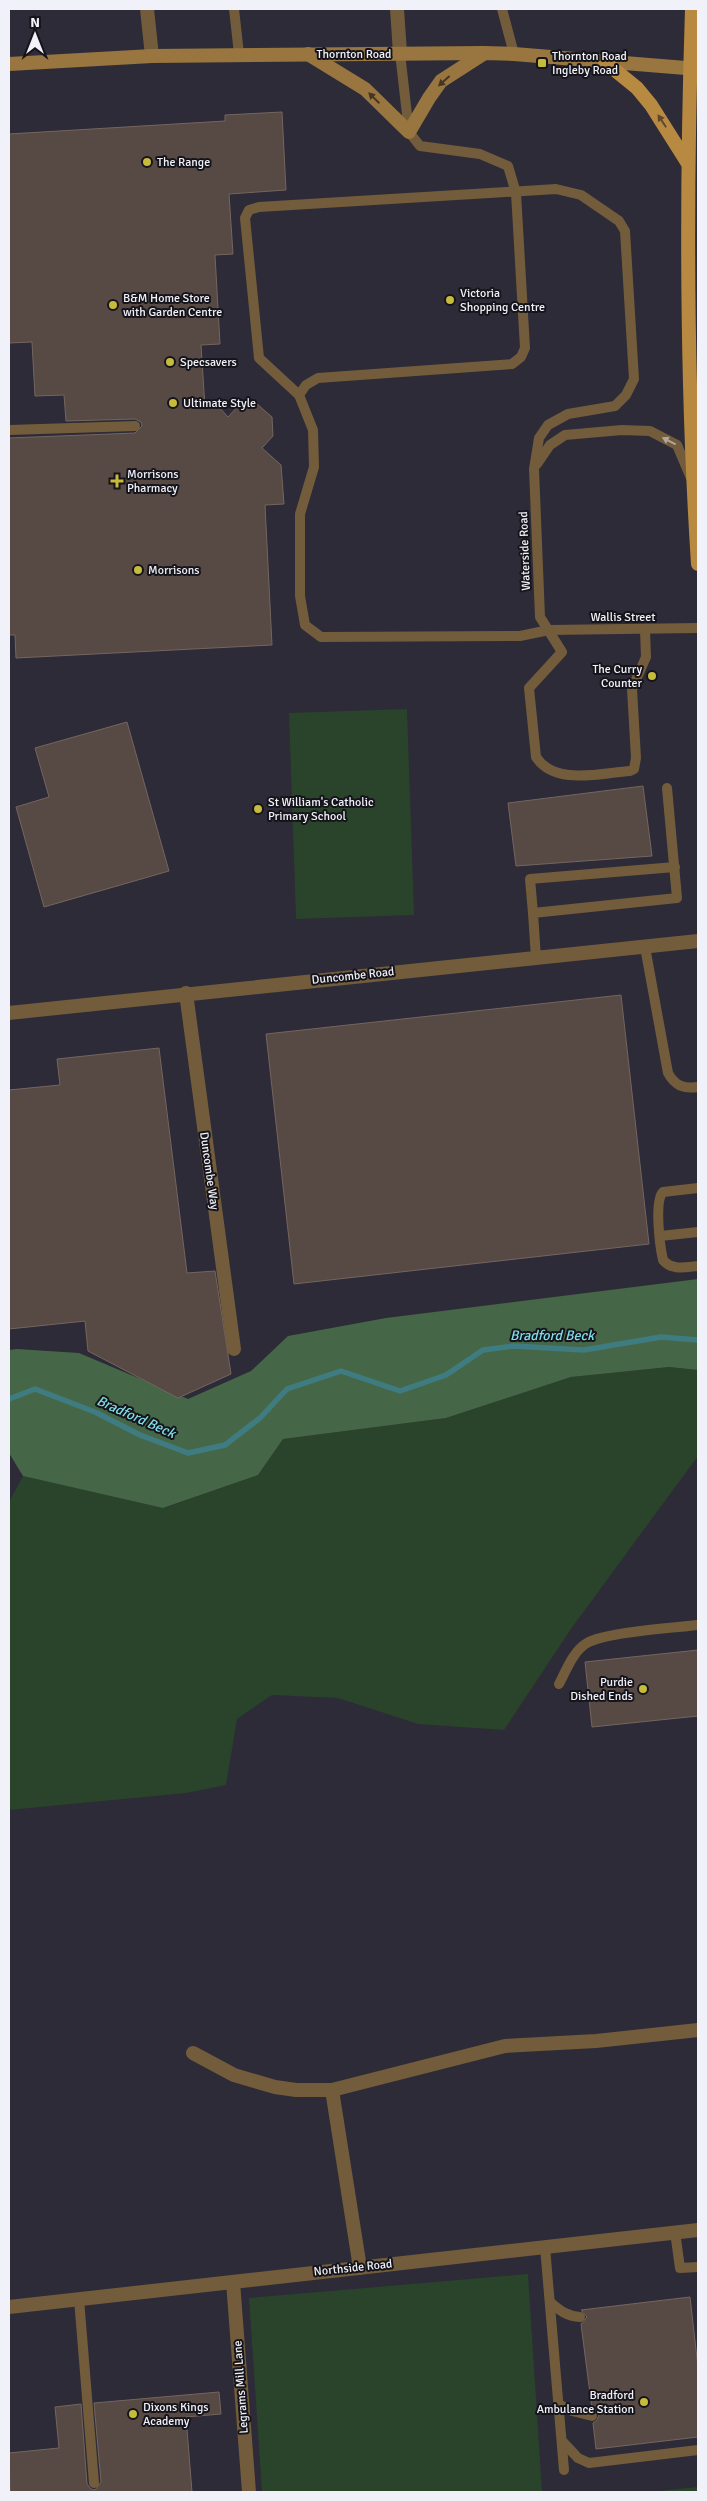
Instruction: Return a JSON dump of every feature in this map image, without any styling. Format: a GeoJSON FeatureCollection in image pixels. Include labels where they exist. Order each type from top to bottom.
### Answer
{"type":"FeatureCollection","features":[{"type":"Feature","properties":{"kind":"main road"},"geometry":{"type":"LineString","coordinates":[[692,9],[694,69],[687,165],[693,224],[695,399],[693,481],[698,564]]}},
{"type":"Feature","properties":{"kind":"main road","name":"Thornton Road"},"geometry":{"type":"LineString","coordinates":[[9,64],[152,56],[484,53],[694,69]]}},
{"type":"Feature","properties":{"kind":"main road"},"geometry":{"type":"LineString","coordinates":[[307,54],[365,89],[410,132],[429,98],[441,82],[484,53]]}},
{"type":"Feature","properties":{"kind":"main road"},"geometry":{"type":"LineString","coordinates":[[605,62],[637,88],[651,105],[687,165]]}},
{"type":"Feature","properties":{"kind":"main road"},"geometry":{"type":"LineString","coordinates":[[687,165],[698,148]]}},
{"type":"Feature","properties":{"kind":"street"},"geometry":{"type":"LineString","coordinates":[[147,9],[152,56]]}},
{"type":"Feature","properties":{"kind":"street"},"geometry":{"type":"LineString","coordinates":[[397,9],[400,53]]}},
{"type":"Feature","properties":{"kind":"street","name":"Duncombe Road"},"geometry":{"type":"LineString","coordinates":[[9,1013],[698,941]]}},
{"type":"Feature","properties":{"kind":"street","name":"Duncombe Way"},"geometry":{"type":"LineString","coordinates":[[186,993],[234,1349]]}},
{"type":"Feature","properties":{"kind":"street"},"geometry":{"type":"LineString","coordinates":[[193,2052],[234,2075],[267,2085],[296,2090],[332,2090],[505,2046],[596,2041],[698,2030]]}},
{"type":"Feature","properties":{"kind":"street"},"geometry":{"type":"LineString","coordinates":[[332,2090],[360,2268]]}},
{"type":"Feature","properties":{"kind":"street","name":"Northside Road"},"geometry":{"type":"LineString","coordinates":[[9,2307],[698,2230]]}},
{"type":"Feature","properties":{"kind":"street","name":"Legrams Mill Lane"},"geometry":{"type":"LineString","coordinates":[[233,2282],[249,2492]]}},
{"type":"Feature","properties":{"kind":"lane"},"geometry":{"type":"LineString","coordinates":[[234,9],[239,54]]}},
{"type":"Feature","properties":{"kind":"lane"},"geometry":{"type":"LineString","coordinates":[[502,9],[514,54]]}},
{"type":"Feature","properties":{"kind":"lane"},"geometry":{"type":"LineString","coordinates":[[299,395],[306,385],[318,378],[512,364],[521,357],[525,348],[516,193],[508,166],[480,154],[420,146],[410,132],[400,53]]}},
{"type":"Feature","properties":{"kind":"lane","name":"Waterside Road"},"geometry":{"type":"LineString","coordinates":[[299,395],[259,358],[245,218],[250,210],[259,207],[516,193],[556,189],[581,195],[618,221],[625,231],[634,379],[626,395],[615,406],[568,414],[548,426],[539,438],[534,468],[540,617],[562,652],[530,688],[536,757],[541,765],[552,773],[565,775],[630,771],[634,769],[636,758],[632,689],[646,657],[645,630]]}},
{"type":"Feature","properties":{"kind":"lane","name":"Wallis Street"},"geometry":{"type":"LineString","coordinates":[[299,395],[313,430],[314,467],[300,514],[300,596],[305,625],[320,637],[520,636],[549,630],[698,628]]}},
{"type":"Feature","properties":{"kind":"lane"},"geometry":{"type":"LineString","coordinates":[[9,430],[135,426]]}},
{"type":"Feature","properties":{"kind":"lane"},"geometry":{"type":"LineString","coordinates":[[534,468],[550,445],[565,435],[622,430],[650,431],[677,445],[693,481]]}},
{"type":"Feature","properties":{"kind":"lane"},"geometry":{"type":"LineString","coordinates":[[533,913],[677,898],[667,788]]}},
{"type":"Feature","properties":{"kind":"lane"},"geometry":{"type":"LineString","coordinates":[[536,958],[530,879],[675,867]]}},
{"type":"Feature","properties":{"kind":"lane"},"geometry":{"type":"LineString","coordinates":[[645,947],[668,1073],[673,1082],[685,1088],[698,1087]]}},
{"type":"Feature","properties":{"kind":"lane"},"geometry":{"type":"LineString","coordinates":[[698,1188],[663,1192],[660,1195],[658,1215],[663,1260],[668,1266],[698,1266]]}},
{"type":"Feature","properties":{"kind":"lane"},"geometry":{"type":"LineString","coordinates":[[660,1236],[698,1232]]}},
{"type":"Feature","properties":{"kind":"lane"},"geometry":{"type":"LineString","coordinates":[[559,1684],[577,1653],[587,1643],[616,1635],[698,1625]]}},
{"type":"Feature","properties":{"kind":"lane"},"geometry":{"type":"LineString","coordinates":[[675,2232],[680,2268],[698,2267]]}},
{"type":"Feature","properties":{"kind":"lane"},"geometry":{"type":"LineString","coordinates":[[545,2247],[564,2470]]}},
{"type":"Feature","properties":{"kind":"lane"},"geometry":{"type":"LineString","coordinates":[[78,2299],[94,2483]]}},
{"type":"Feature","properties":{"kind":"lane"},"geometry":{"type":"LineString","coordinates":[[550,2302],[560,2311],[570,2316],[580,2317]]}},
{"type":"Feature","properties":{"kind":"lane"},"geometry":{"type":"LineString","coordinates":[[558,2404],[572,2412],[592,2416]]}},
{"type":"Feature","properties":{"kind":"lane"},"geometry":{"type":"LineString","coordinates":[[562,2441],[578,2458],[589,2463],[698,2450]]}},
{"type":"Feature","properties":{"kind":"green space"},"geometry":{"type":"Polygon","coordinates":[[[407,709],[414,915],[296,919],[289,713],[407,709]]]}},
{"type":"Feature","properties":{"kind":"green space"},"geometry":{"type":"Polygon","coordinates":[[[698,1279],[698,1370],[669,1367],[571,1377],[446,1418],[283,1439],[258,1475],[163,1508],[23,1476],[9,1453],[9,1350],[79,1353],[188,1399],[251,1371],[288,1336],[386,1318],[698,1279]]]}},
{"type":"Feature","properties":{"kind":"green space"},"geometry":{"type":"Polygon","coordinates":[[[669,1367],[698,1370],[698,1456],[571,1629],[504,1730],[418,1724],[338,1698],[272,1695],[237,1719],[226,1785],[186,1793],[9,1810],[9,1502],[23,1476],[164,1508],[258,1475],[283,1439],[446,1418],[571,1377],[669,1367]]]}},
{"type":"Feature","properties":{"kind":"green space"},"geometry":{"type":"Polygon","coordinates":[[[528,2274],[542,2492],[262,2492],[249,2298],[528,2274]]]}},
{"type":"Feature","properties":{"kind":"green space"},"geometry":{"type":"Polygon","coordinates":[[[698,2487],[698,2492],[649,2492],[698,2487]]]}},
{"type":"Feature","properties":{"kind":"building"},"geometry":{"type":"Polygon","coordinates":[[[282,112],[286,190],[229,194],[233,254],[215,255],[220,344],[201,345],[205,408],[219,407],[228,417],[239,405],[257,404],[272,417],[273,436],[262,448],[281,465],[284,504],[265,505],[272,645],[16,658],[15,635],[9,635],[9,438],[135,433],[142,426],[141,422],[135,419],[66,421],[64,395],[35,396],[32,342],[9,343],[9,134],[225,121],[225,115],[282,112]]]}},
{"type":"Feature","properties":{"kind":"building"},"geometry":{"type":"Polygon","coordinates":[[[127,722],[169,871],[44,907],[16,807],[49,797],[35,748],[127,722]]]}},
{"type":"Feature","properties":{"kind":"building"},"geometry":{"type":"Polygon","coordinates":[[[643,786],[652,856],[516,866],[508,803],[643,786]]]}},
{"type":"Feature","properties":{"kind":"building"},"geometry":{"type":"Polygon","coordinates":[[[621,995],[649,1244],[294,1284],[266,1034],[621,995]]]}},
{"type":"Feature","properties":{"kind":"building"},"geometry":{"type":"Polygon","coordinates":[[[159,1048],[187,1273],[215,1271],[231,1374],[178,1398],[88,1351],[85,1321],[9,1329],[9,1090],[60,1085],[57,1059],[159,1048]]]}},
{"type":"Feature","properties":{"kind":"building","name":"Purdie Dished Ends"},"geometry":{"type":"Polygon","coordinates":[[[698,1650],[698,1716],[592,1727],[585,1662],[698,1650]]]}},
{"type":"Feature","properties":{"kind":"building","name":"Bradford Ambulance Station"},"geometry":{"type":"Polygon","coordinates":[[[690,2297],[698,2367],[698,2437],[596,2449],[593,2423],[599,2415],[592,2409],[581,2324],[587,2317],[581,2310],[690,2297]]]}},
{"type":"Feature","properties":{"kind":"building"},"geometry":{"type":"Polygon","coordinates":[[[219,2392],[221,2414],[186,2417],[192,2492],[10,2492],[9,2453],[59,2448],[55,2407],[81,2404],[87,2484],[91,2489],[95,2490],[101,2482],[94,2403],[219,2392]]]}},
{"type":"Feature","properties":{"kind":"waterway","name":"Bradford Beck"},"geometry":{"type":"LineString","coordinates":[[9,1399],[35,1389],[95,1412],[140,1435],[188,1453],[225,1445],[260,1418],[287,1389],[341,1371],[400,1391],[446,1375],[483,1350],[514,1346],[584,1350],[661,1337],[698,1340]]}},
{"type":"Feature","properties":{"kind":"place","name":"Thornton Road Ingleby Road"},"geometry":{"type":"Point","coordinates":[542,63]}},
{"type":"Feature","properties":{"kind":"place","name":"The Range"},"geometry":{"type":"Point","coordinates":[147,162]}},
{"type":"Feature","properties":{"kind":"place","name":"Victoria Shopping Centre"},"geometry":{"type":"Point","coordinates":[450,300]}},
{"type":"Feature","properties":{"kind":"place","name":"B&M Home Store with Garden Centre"},"geometry":{"type":"Point","coordinates":[113,305]}},
{"type":"Feature","properties":{"kind":"place","name":"Specsavers"},"geometry":{"type":"Point","coordinates":[170,362]}},
{"type":"Feature","properties":{"kind":"place","name":"Ultimate Style"},"geometry":{"type":"Point","coordinates":[173,403]}},
{"type":"Feature","properties":{"kind":"place","name":"Morrisons Pharmacy"},"geometry":{"type":"Point","coordinates":[117,481]}},
{"type":"Feature","properties":{"kind":"place","name":"Morrisons"},"geometry":{"type":"Point","coordinates":[138,570]}},
{"type":"Feature","properties":{"kind":"place","name":"The Curry Counter"},"geometry":{"type":"Point","coordinates":[652,676]}},
{"type":"Feature","properties":{"kind":"place","name":"St William's Catholic Primary School"},"geometry":{"type":"Point","coordinates":[258,809]}},
{"type":"Feature","properties":{"kind":"place","name":"Purdie Dished Ends"},"geometry":{"type":"Point","coordinates":[643,1689]}},
{"type":"Feature","properties":{"kind":"place","name":"Bradford Ambulance Station"},"geometry":{"type":"Point","coordinates":[644,2402]}},
{"type":"Feature","properties":{"kind":"place","name":"Dixons Kings Academy"},"geometry":{"type":"Point","coordinates":[133,2414]}}]}
